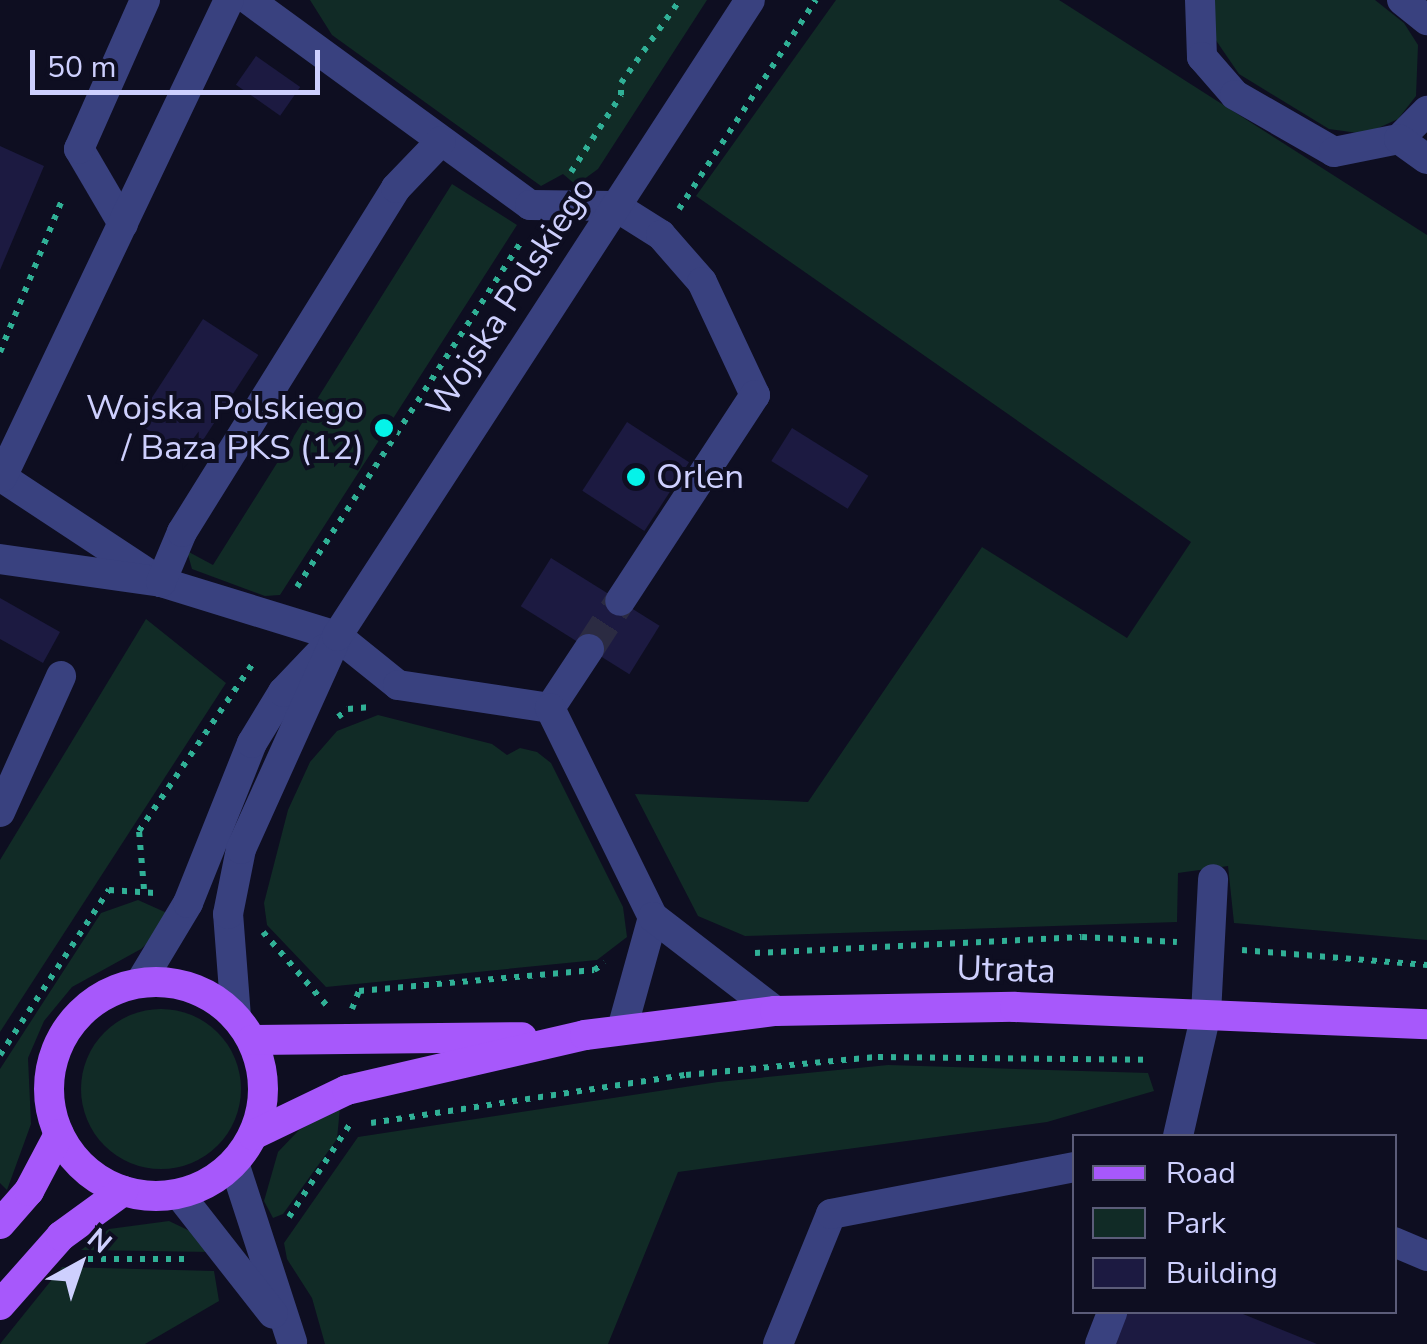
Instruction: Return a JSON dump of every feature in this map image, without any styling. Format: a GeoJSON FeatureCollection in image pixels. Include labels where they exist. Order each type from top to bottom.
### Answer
{"type":"FeatureCollection","features":[{"type":"Feature","properties":{"kind":"main road"},"geometry":{"type":"LineString","coordinates":[[140,983],[192,988],[244,1029],[262,1071],[253,1134],[234,1163],[179,1194],[124,1191],[97,1178],[59,1134],[50,1102],[50,1069],[62,1038],[82,1012],[140,983]]}},
{"type":"Feature","properties":{"kind":"main road","name":"Utrata"},"geometry":{"type":"LineString","coordinates":[[253,1134],[348,1090],[585,1034],[775,1012],[891,1004],[1427,1024]]}},
{"type":"Feature","properties":{"kind":"main road","name":"Utrata"},"geometry":{"type":"LineString","coordinates":[[244,1029],[343,1034],[585,1034]]}},
{"type":"Feature","properties":{"kind":"main road"},"geometry":{"type":"LineString","coordinates":[[0,1224],[29,1192],[59,1134]]}},
{"type":"Feature","properties":{"kind":"main road"},"geometry":{"type":"LineString","coordinates":[[0,1305],[61,1236],[124,1191]]}},
{"type":"Feature","properties":{"kind":"street"},"geometry":{"type":"LineString","coordinates":[[123,224],[79,149],[146,0]]}},
{"type":"Feature","properties":{"kind":"street"},"geometry":{"type":"LineString","coordinates":[[160,582],[1,477],[229,0]]}},
{"type":"Feature","properties":{"kind":"street"},"geometry":{"type":"LineString","coordinates":[[250,0],[530,205],[614,206],[662,235],[702,282],[754,395],[620,601]]}},
{"type":"Feature","properties":{"kind":"street","name":"Wojska Polskiego"},"geometry":{"type":"LineString","coordinates":[[244,1029],[228,914],[241,849],[337,636],[750,0]]}},
{"type":"Feature","properties":{"kind":"street"},"geometry":{"type":"LineString","coordinates":[[1200,0],[1202,57],[1234,95],[1334,152],[1399,138],[1427,112]]}},
{"type":"Feature","properties":{"kind":"street"},"geometry":{"type":"LineString","coordinates":[[1402,0],[1427,20]]}},
{"type":"Feature","properties":{"kind":"street"},"geometry":{"type":"LineString","coordinates":[[1399,138],[1427,159]]}},
{"type":"Feature","properties":{"kind":"street"},"geometry":{"type":"LineString","coordinates":[[160,582],[182,532],[396,188],[441,140]]}},
{"type":"Feature","properties":{"kind":"street"},"geometry":{"type":"LineString","coordinates":[[0,559],[160,582],[337,636],[398,685],[550,708]]}},
{"type":"Feature","properties":{"kind":"street","name":"Wojska Polskiego"},"geometry":{"type":"LineString","coordinates":[[140,983],[188,903],[252,743],[283,692],[337,636]]}},
{"type":"Feature","properties":{"kind":"street"},"geometry":{"type":"LineString","coordinates":[[550,708],[588,649]]}},
{"type":"Feature","properties":{"kind":"street"},"geometry":{"type":"LineString","coordinates":[[0,812],[61,676]]}},
{"type":"Feature","properties":{"kind":"street"},"geometry":{"type":"LineString","coordinates":[[550,708],[649,929],[775,1012]]}},
{"type":"Feature","properties":{"kind":"street"},"geometry":{"type":"LineString","coordinates":[[1178,1134],[1206,1014],[1212,879]]}},
{"type":"Feature","properties":{"kind":"street"},"geometry":{"type":"LineString","coordinates":[[622,1029],[649,929]]}},
{"type":"Feature","properties":{"kind":"street"},"geometry":{"type":"LineString","coordinates":[[234,1163],[247,1249],[290,1343]]}},
{"type":"Feature","properties":{"kind":"street"},"geometry":{"type":"LineString","coordinates":[[778,1344],[831,1214],[1072,1167]]}},
{"type":"Feature","properties":{"kind":"street"},"geometry":{"type":"LineString","coordinates":[[179,1194],[247,1249]]}},
{"type":"Feature","properties":{"kind":"street"},"geometry":{"type":"LineString","coordinates":[[1397,1243],[1427,1256]]}},
{"type":"Feature","properties":{"kind":"street"},"geometry":{"type":"LineString","coordinates":[[1100,1344],[1111,1314]]}},
{"type":"Feature","properties":{"kind":"path"},"geometry":{"type":"LineString","coordinates":[[562,186],[621,95],[621,84],[680,0]]}},
{"type":"Feature","properties":{"kind":"path"},"geometry":{"type":"LineString","coordinates":[[662,235],[816,0]]}},
{"type":"Feature","properties":{"kind":"path"},"geometry":{"type":"LineString","coordinates":[[0,352],[62,198]]}},
{"type":"Feature","properties":{"kind":"path"},"geometry":{"type":"LineString","coordinates":[[291,596],[522,240]]}},
{"type":"Feature","properties":{"kind":"path"},"geometry":{"type":"LineString","coordinates":[[144,889],[138,832],[252,666]]}},
{"type":"Feature","properties":{"kind":"path"},"geometry":{"type":"LineString","coordinates":[[335,720],[348,709],[393,708]]}},
{"type":"Feature","properties":{"kind":"path"},"geometry":{"type":"LineString","coordinates":[[0,1055],[109,890],[144,889],[188,903]]}},
{"type":"Feature","properties":{"kind":"path"},"geometry":{"type":"LineString","coordinates":[[228,914],[252,920],[343,1034],[360,992],[594,970],[649,929]]}},
{"type":"Feature","properties":{"kind":"path"},"geometry":{"type":"LineString","coordinates":[[742,955],[1063,938],[1182,942]]}},
{"type":"Feature","properties":{"kind":"path"},"geometry":{"type":"LineString","coordinates":[[1240,950],[1427,965]]}},
{"type":"Feature","properties":{"kind":"path"},"geometry":{"type":"LineString","coordinates":[[350,1126],[686,1075],[878,1057],[1151,1060]]}},
{"type":"Feature","properties":{"kind":"path"},"geometry":{"type":"LineString","coordinates":[[72,1259],[247,1249],[281,1228],[350,1126],[348,1090]]}},
{"type":"Feature","properties":{"kind":"green space"},"geometry":{"type":"Polygon","coordinates":[[[310,0],[707,0],[598,169],[576,185],[563,174],[541,186],[332,35],[310,0]]]}},
{"type":"Feature","properties":{"kind":"green space"},"geometry":{"type":"Polygon","coordinates":[[[836,0],[1059,0],[1427,235],[1427,940],[1234,923],[1228,866],[1178,873],[1177,922],[745,936],[698,916],[635,794],[808,802],[982,547],[1127,638],[1191,542],[696,196],[836,0]]]}},
{"type":"Feature","properties":{"kind":"green space"},"geometry":{"type":"Polygon","coordinates":[[[1215,0],[1375,0],[1404,23],[1418,45],[1416,96],[1398,119],[1365,134],[1329,129],[1239,74],[1213,36],[1215,0]]]}},
{"type":"Feature","properties":{"kind":"green space"},"geometry":{"type":"Polygon","coordinates":[[[452,184],[517,225],[280,595],[265,596],[192,569],[187,551],[213,565],[452,184]]]}},
{"type":"Feature","properties":{"kind":"green space"},"geometry":{"type":"Polygon","coordinates":[[[146,619],[226,683],[0,1032],[0,860],[146,619]]]}},
{"type":"Feature","properties":{"kind":"green space"},"geometry":{"type":"Polygon","coordinates":[[[378,715],[492,744],[507,755],[520,748],[537,752],[551,763],[623,907],[627,937],[597,960],[326,987],[267,925],[264,903],[288,810],[310,762],[337,731],[378,715]]]}},
{"type":"Feature","properties":{"kind":"green space"},"geometry":{"type":"Polygon","coordinates":[[[138,900],[167,913],[159,932],[141,949],[72,987],[44,1021],[28,1058],[31,1124],[7,1190],[0,1183],[0,1069],[101,913],[138,900]]]}},
{"type":"Feature","properties":{"kind":"green space"},"geometry":{"type":"Polygon","coordinates":[[[161,1009],[192,1015],[217,1033],[235,1058],[241,1089],[235,1120],[217,1145],[192,1163],[161,1169],[130,1163],[105,1145],[87,1120],[81,1089],[87,1058],[105,1033],[130,1015],[161,1009]]]}},
{"type":"Feature","properties":{"kind":"green space"},"geometry":{"type":"Polygon","coordinates":[[[888,1065],[1148,1073],[1154,1091],[1047,1122],[678,1172],[608,1344],[325,1344],[312,1298],[287,1259],[284,1243],[358,1137],[718,1082],[888,1065]]]}},
{"type":"Feature","properties":{"kind":"green space"},"geometry":{"type":"Polygon","coordinates":[[[340,1107],[337,1139],[283,1214],[273,1218],[264,1201],[278,1152],[299,1130],[340,1107]]]}},
{"type":"Feature","properties":{"kind":"green space"},"geometry":{"type":"Polygon","coordinates":[[[169,1221],[192,1232],[212,1252],[81,1250],[109,1229],[169,1221]]]}},
{"type":"Feature","properties":{"kind":"green space"},"geometry":{"type":"Polygon","coordinates":[[[62,1267],[214,1271],[219,1301],[145,1344],[0,1344],[62,1267]]]}},
{"type":"Feature","properties":{"kind":"building"},"geometry":{"type":"Polygon","coordinates":[[[256,56],[300,87],[280,116],[236,85],[256,56]]]}},
{"type":"Feature","properties":{"kind":"building"},"geometry":{"type":"Polygon","coordinates":[[[0,146],[44,166],[0,270],[0,146]]]}},
{"type":"Feature","properties":{"kind":"building"},"geometry":{"type":"Polygon","coordinates":[[[203,319],[258,355],[191,458],[136,422],[203,319]]]}},
{"type":"Feature","properties":{"kind":"building","name":"Orlen"},"geometry":{"type":"Polygon","coordinates":[[[627,422],[689,462],[644,531],[582,491],[627,422]]]}},
{"type":"Feature","properties":{"kind":"building"},"geometry":{"type":"Polygon","coordinates":[[[792,428],[868,476],[848,509],[771,461],[792,428]]]}},
{"type":"Feature","properties":{"kind":"building"},"geometry":{"type":"Polygon","coordinates":[[[551,558],[660,626],[629,674],[521,606],[551,558]]]}},
{"type":"Feature","properties":{"kind":"building"},"geometry":{"type":"Polygon","coordinates":[[[0,598],[60,632],[43,663],[0,639],[0,598]]]}},
{"type":"Feature","properties":{"kind":"building"},"geometry":{"type":"Polygon","coordinates":[[[1124,1314],[1243,1314],[1317,1344],[1111,1344],[1124,1314]]]}},
{"type":"Feature","properties":{"kind":"tunnel"},"geometry":{"type":"LineString","coordinates":[[589,649],[620,601]]}},
{"type":"Feature","properties":{"kind":"place","name":"Wojska Polskiego / Baza PKS (12)"},"geometry":{"type":"Point","coordinates":[384,428]}},
{"type":"Feature","properties":{"kind":"place","name":"Orlen"},"geometry":{"type":"Point","coordinates":[636,477]}}]}
